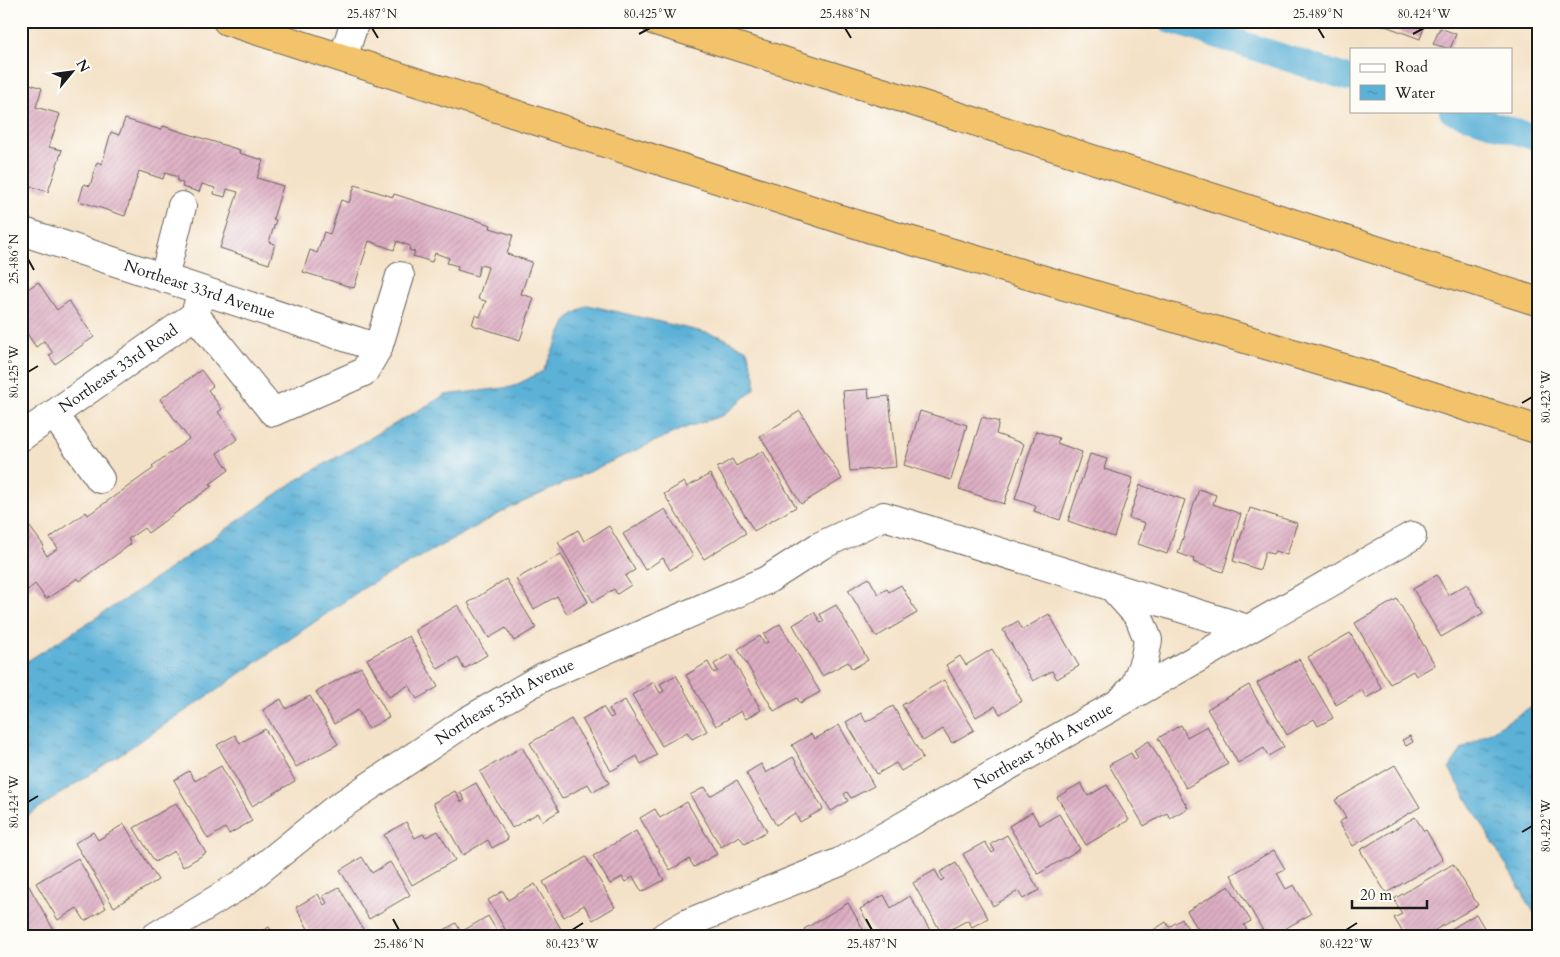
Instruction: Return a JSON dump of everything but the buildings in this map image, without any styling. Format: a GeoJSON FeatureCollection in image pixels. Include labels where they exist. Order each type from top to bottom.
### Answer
{"type":"FeatureCollection","features":[{"type":"Feature","properties":{"kind":"highway"},"geometry":{"type":"LineString","coordinates":[[227,21],[868,228],[1364,374],[1539,430]]}},
{"type":"Feature","properties":{"kind":"highway"},"geometry":{"type":"LineString","coordinates":[[655,21],[1539,302]]}},
{"type":"Feature","properties":{"kind":"street"},"geometry":{"type":"LineString","coordinates":[[343,58],[355,21]]}},
{"type":"Feature","properties":{"kind":"street"},"geometry":{"type":"LineString","coordinates":[[164,278],[182,206]]}},
{"type":"Feature","properties":{"kind":"street","name":"Northeast 33rd Avenue"},"geometry":{"type":"LineString","coordinates":[[21,231],[164,278],[199,303],[378,348]]}},
{"type":"Feature","properties":{"kind":"street"},"geometry":{"type":"LineString","coordinates":[[199,303],[273,412],[364,372],[378,348],[400,276]]}},
{"type":"Feature","properties":{"kind":"street","name":"Northeast 33rd Road"},"geometry":{"type":"LineString","coordinates":[[21,437],[199,303]]}},
{"type":"Feature","properties":{"kind":"street"},"geometry":{"type":"LineString","coordinates":[[54,414],[100,479]]}},
{"type":"Feature","properties":{"kind":"street","name":"Northeast 35th Avenue"},"geometry":{"type":"LineString","coordinates":[[156,936],[242,884],[334,810],[467,721],[535,682],[624,644],[705,605],[767,580],[820,546],[884,516],[1112,587]]}},
{"type":"Feature","properties":{"kind":"street","name":"Northeast 36th Avenue"},"geometry":{"type":"LineString","coordinates":[[665,936],[688,923],[840,862],[1412,536]]}},
{"type":"Feature","properties":{"kind":"street"},"geometry":{"type":"LineString","coordinates":[[1112,587],[1248,629]]}},
{"type":"Feature","properties":{"kind":"street"},"geometry":{"type":"LineString","coordinates":[[1112,587],[1139,617],[1148,640],[1144,662],[1136,685],[1121,702]]}},
{"type":"Feature","properties":{"kind":"water"},"geometry":{"type":"Polygon","coordinates":[[[588,305],[720,336],[747,350],[755,376],[755,389],[724,415],[682,429],[508,509],[362,589],[217,690],[21,820],[21,665],[133,594],[297,480],[445,395],[512,387],[543,371],[568,318],[588,305]]]}},
{"type":"Feature","properties":{"kind":"water"},"geometry":{"type":"Polygon","coordinates":[[[1539,702],[1539,921],[1449,768],[1462,749],[1539,702]]]}},
{"type":"Feature","properties":{"kind":"waterway"},"geometry":{"type":"LineString","coordinates":[[1172,21],[1350,79]]}},
{"type":"Feature","properties":{"kind":"waterway"},"geometry":{"type":"LineString","coordinates":[[1455,112],[1539,139]]}}]}
